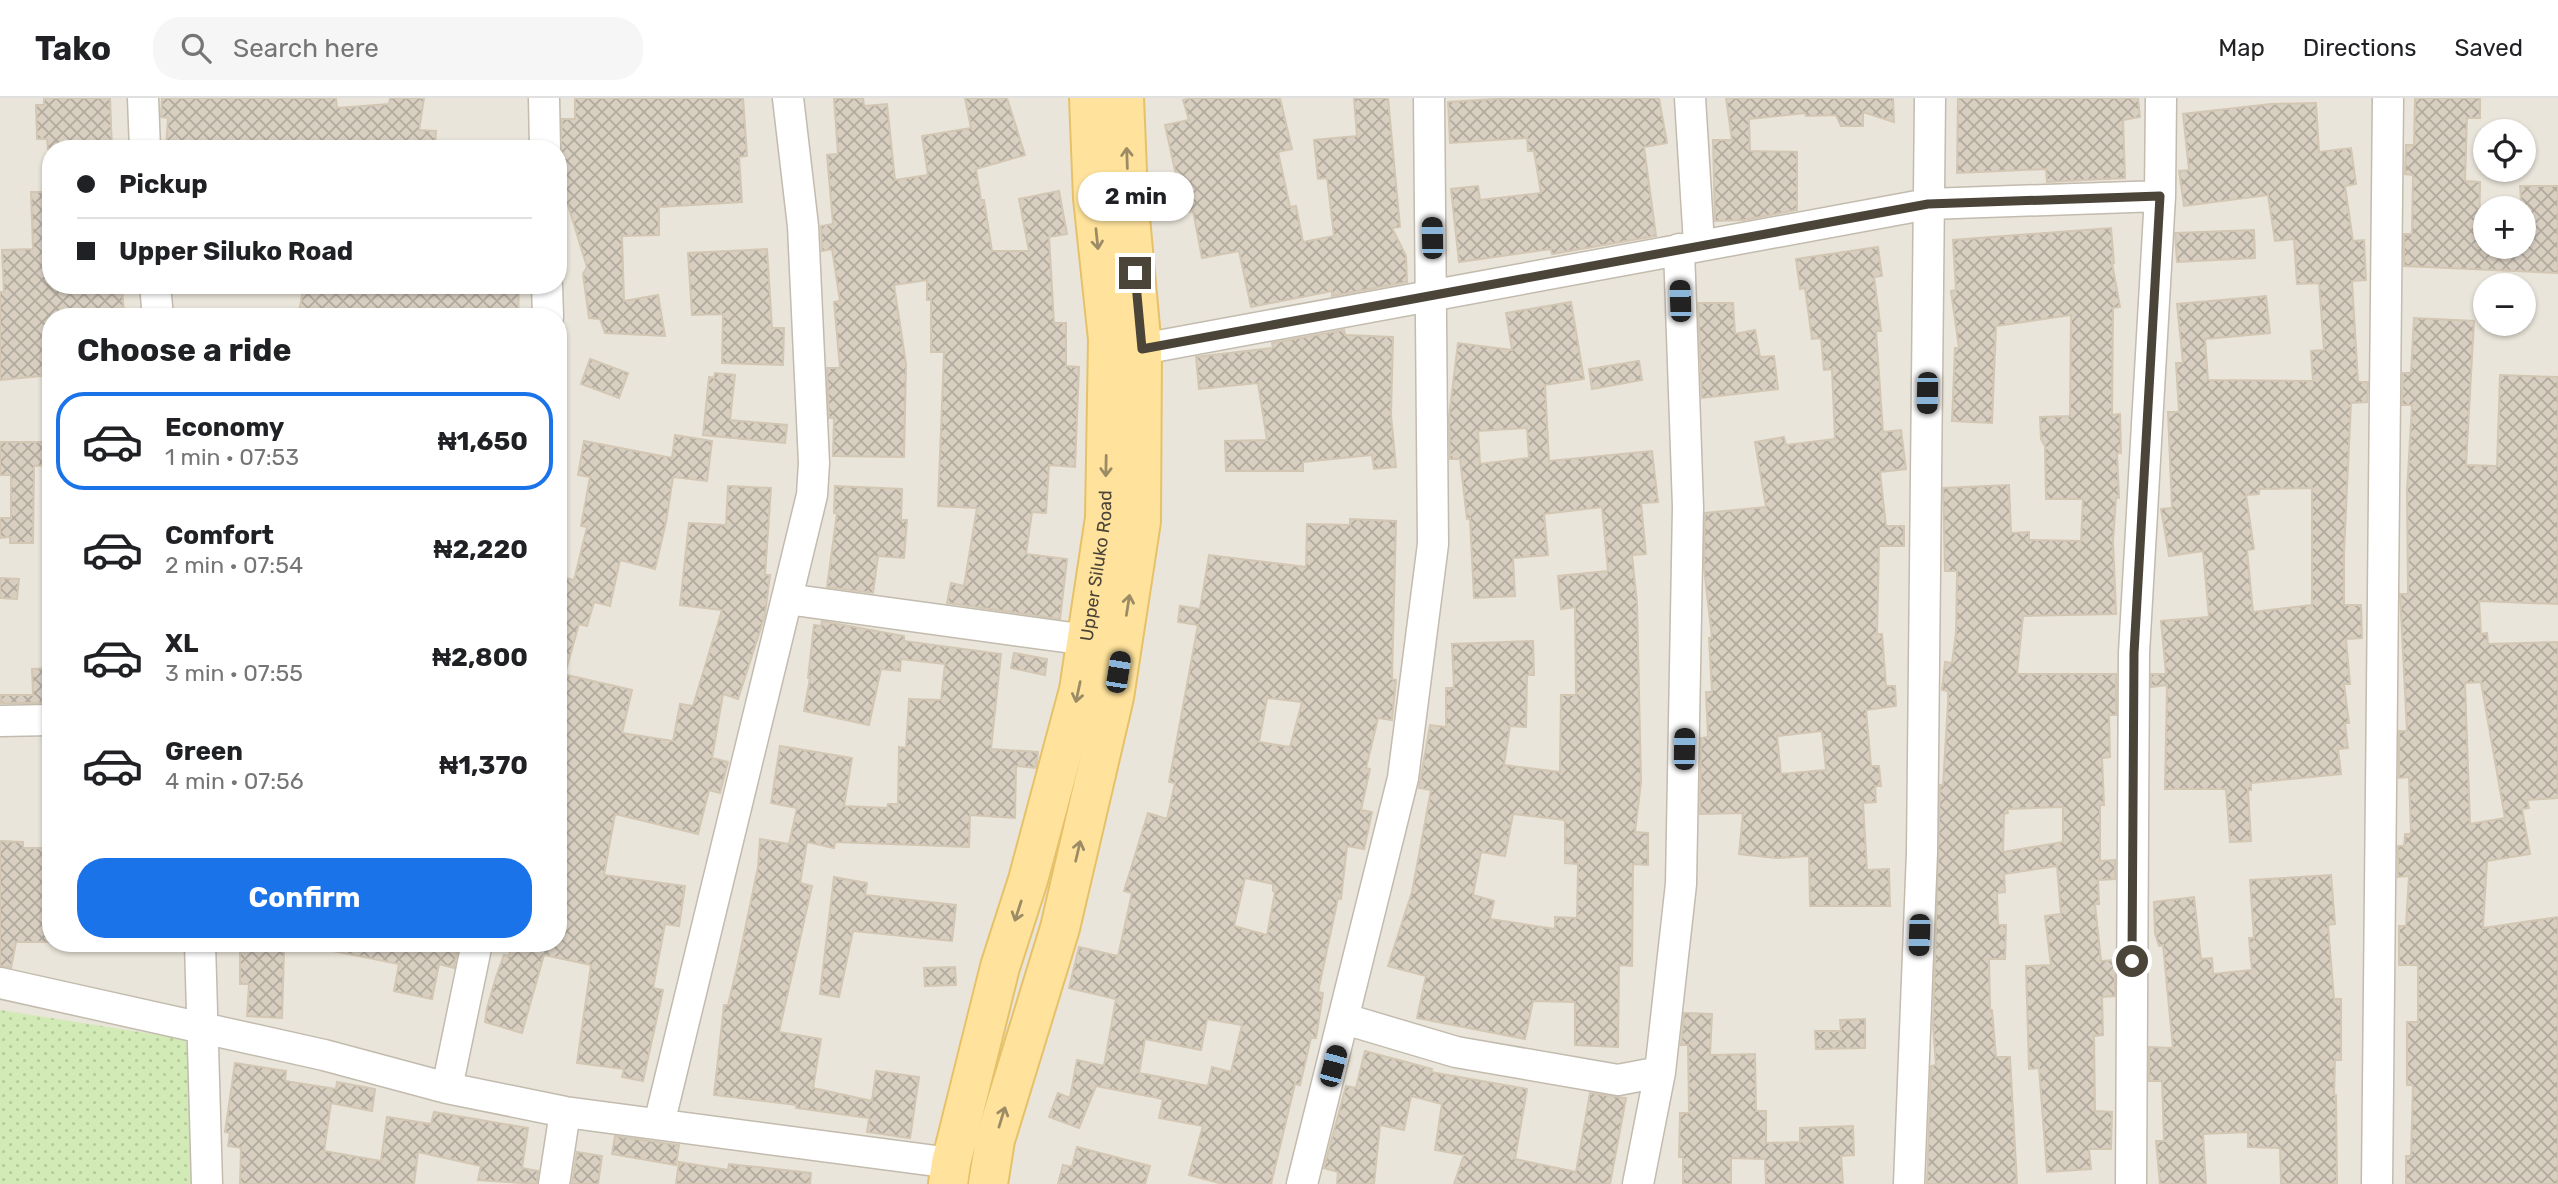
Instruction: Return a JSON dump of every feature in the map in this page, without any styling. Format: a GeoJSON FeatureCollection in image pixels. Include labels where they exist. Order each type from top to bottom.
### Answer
{"type":"FeatureCollection","features":[{"type":"Feature","properties":{"kind":"main road","name":"Upper Siluko Road"},"geometry":{"type":"LineString","coordinates":[[949,1174],[1000,967],[1028,880],[1079,690],[1105,518],[1108,339],[1093,198],[1089,98]]}},
{"type":"Feature","properties":{"kind":"main road","name":"Upper Siluko Road"},"geometry":{"type":"LineString","coordinates":[[988,1184],[995,1140],[1060,928],[1114,697],[1141,521],[1142,349],[1128,196],[1124,98]]}},
{"type":"Feature","properties":{"kind":"street"},"geometry":{"type":"LineString","coordinates":[[143,98],[145,140]]}},
{"type":"Feature","properties":{"kind":"street"},"geometry":{"type":"LineString","coordinates":[[544,98],[545,140]]}},
{"type":"Feature","properties":{"kind":"street"},"geometry":{"type":"LineString","coordinates":[[659,1124],[812,495],[814,463],[803,226],[788,98]]}},
{"type":"Feature","properties":{"kind":"street"},"geometry":{"type":"LineString","coordinates":[[1302,1184],[1403,778],[1433,544],[1433,294],[1429,98]]}},
{"type":"Feature","properties":{"kind":"street"},"geometry":{"type":"LineString","coordinates":[[1638,1184],[1660,1072],[1681,884],[1688,507],[1690,98]]}},
{"type":"Feature","properties":{"kind":"street"},"geometry":{"type":"LineString","coordinates":[[1909,1184],[1922,852],[1930,98]]}},
{"type":"Feature","properties":{"kind":"street"},"geometry":{"type":"LineString","coordinates":[[2131,1184],[2134,653],[2160,196],[2161,98]]}},
{"type":"Feature","properties":{"kind":"street"},"geometry":{"type":"LineString","coordinates":[[2377,1184],[2388,98]]}},
{"type":"Feature","properties":{"kind":"street"},"geometry":{"type":"LineString","coordinates":[[1142,349],[1928,204],[2160,196]]}},
{"type":"Feature","properties":{"kind":"street"},"geometry":{"type":"LineString","coordinates":[[787,599],[1087,640]]}},
{"type":"Feature","properties":{"kind":"street"},"geometry":{"type":"LineString","coordinates":[[0,721],[42,720]]}},
{"type":"Feature","properties":{"kind":"street"},"geometry":{"type":"LineString","coordinates":[[200,952],[200,1028],[207,1184]]}},
{"type":"Feature","properties":{"kind":"street"},"geometry":{"type":"LineString","coordinates":[[447,1088],[475,952]]}},
{"type":"Feature","properties":{"kind":"street"},"geometry":{"type":"LineString","coordinates":[[0,984],[324,1055],[447,1088],[565,1112],[659,1124],[949,1174]]}},
{"type":"Feature","properties":{"kind":"street"},"geometry":{"type":"LineString","coordinates":[[1345,1019],[1456,1052],[1605,1078],[1618,1080],[1660,1072]]}},
{"type":"Feature","properties":{"kind":"street"},"geometry":{"type":"LineString","coordinates":[[554,1184],[565,1112]]}},
{"type":"Feature","properties":{"kind":"shaded area"},"geometry":{"type":"Polygon","coordinates":[[[0,98],[2558,98],[2558,1184],[0,1184],[0,98]]]}},
{"type":"Feature","properties":{"kind":"green space"},"geometry":{"type":"Polygon","coordinates":[[[0,1010],[190,1040],[197,1184],[0,1184],[0,1010]]]}},
{"type":"Feature","properties":{"kind":"building"},"geometry":{"type":"Polygon","coordinates":[[[44,98],[110,98],[112,140],[37,139],[36,105],[44,105],[44,98]]]}},
{"type":"Feature","properties":{"kind":"building"},"geometry":{"type":"Polygon","coordinates":[[[162,98],[336,98],[337,108],[389,104],[390,98],[424,98],[419,130],[436,131],[436,140],[167,140],[168,118],[161,117],[162,98]]]}},
{"type":"Feature","properties":{"kind":"building"},"geometry":{"type":"Polygon","coordinates":[[[575,98],[743,98],[747,156],[739,157],[742,202],[659,207],[659,235],[622,236],[624,301],[658,295],[665,336],[605,333],[600,319],[589,318],[583,274],[587,267],[567,205],[567,140],[561,140],[562,119],[575,119],[575,98]]]}},
{"type":"Feature","properties":{"kind":"building"},"geometry":{"type":"Polygon","coordinates":[[[834,98],[863,98],[864,106],[887,104],[895,180],[928,175],[922,136],[971,128],[965,98],[1007,98],[1025,155],[976,169],[992,251],[1029,251],[1019,199],[1059,191],[1067,234],[1049,237],[1054,323],[1066,323],[1066,366],[1079,367],[1075,467],[1049,465],[1046,513],[1032,512],[1026,554],[1067,559],[1060,619],[947,603],[951,583],[964,586],[977,508],[938,506],[944,352],[931,352],[931,300],[927,300],[927,280],[894,285],[906,364],[904,457],[833,456],[834,418],[829,418],[827,368],[840,368],[834,302],[840,301],[832,249],[822,251],[821,226],[833,224],[827,155],[838,154],[834,98]]]}},
{"type":"Feature","properties":{"kind":"building"},"geometry":{"type":"Polygon","coordinates":[[[1280,98],[1292,149],[1278,152],[1290,207],[1296,206],[1303,242],[1334,236],[1327,178],[1318,179],[1314,140],[1357,136],[1354,98],[1388,98],[1400,227],[1392,228],[1406,256],[1407,282],[1332,296],[1332,291],[1251,307],[1239,251],[1202,258],[1193,211],[1178,214],[1171,185],[1178,184],[1165,125],[1189,120],[1183,100],[1280,98]]]}},
{"type":"Feature","properties":{"kind":"building"},"geometry":{"type":"Polygon","coordinates":[[[1511,98],[1659,98],[1667,143],[1644,147],[1656,236],[1552,254],[1551,249],[1459,262],[1451,189],[1478,186],[1480,200],[1541,193],[1534,151],[1528,151],[1527,138],[1450,143],[1448,102],[1511,98]]]}},
{"type":"Feature","properties":{"kind":"building"},"geometry":{"type":"Polygon","coordinates":[[[1726,98],[1893,98],[1894,122],[1863,112],[1863,126],[1841,126],[1836,115],[1806,116],[1805,113],[1749,119],[1750,151],[1797,152],[1797,210],[1744,220],[1715,221],[1713,140],[1732,140],[1726,98]]]}},
{"type":"Feature","properties":{"kind":"building"},"geometry":{"type":"Polygon","coordinates":[[[1958,98],[2138,98],[2140,117],[2123,120],[2125,178],[2047,182],[2046,169],[1957,173],[1958,98]]]}},
{"type":"Feature","properties":{"kind":"building"},"geometry":{"type":"Polygon","coordinates":[[[2415,98],[2480,98],[2480,118],[2467,118],[2465,181],[2480,182],[2480,196],[2473,196],[2473,259],[2536,259],[2536,196],[2521,196],[2520,186],[2558,186],[2558,273],[2404,266],[2404,234],[2412,234],[2413,175],[2405,174],[2406,145],[2414,145],[2415,98]]]}},
{"type":"Feature","properties":{"kind":"building"},"geometry":{"type":"Polygon","coordinates":[[[2316,103],[2319,152],[2351,148],[2356,184],[2345,186],[2353,241],[2364,240],[2366,280],[2352,281],[2358,382],[2368,382],[2367,402],[2351,403],[2344,605],[2361,605],[2362,638],[2346,639],[2350,684],[2344,684],[2349,723],[2345,723],[2348,748],[2338,749],[2341,774],[2251,783],[2251,790],[2248,790],[2251,841],[2230,842],[2226,789],[2165,789],[2167,685],[2151,687],[2151,674],[2166,674],[2161,621],[2209,617],[2203,551],[2169,556],[2161,509],[2172,508],[2168,412],[2179,412],[2176,363],[2183,363],[2177,304],[2266,296],[2270,333],[2205,339],[2208,380],[2313,381],[2311,351],[2324,350],[2319,283],[2297,284],[2294,239],[2275,241],[2268,195],[2184,206],[2179,171],[2189,170],[2183,114],[2271,104],[2316,103]],[[2312,488],[2259,489],[2259,494],[2246,495],[2254,549],[2247,550],[2253,612],[2312,605],[2312,488]]]}},
{"type":"Feature","properties":{"kind":"building"},"geometry":{"type":"Polygon","coordinates":[[[31,192],[42,192],[42,294],[123,294],[123,308],[42,308],[42,376],[0,380],[0,292],[4,292],[2,250],[33,249],[31,192]]]}},
{"type":"Feature","properties":{"kind":"building"},"geometry":{"type":"Polygon","coordinates":[[[2111,228],[2112,263],[2120,307],[2113,308],[2112,415],[2120,414],[2121,453],[2117,453],[2119,498],[2116,498],[2113,541],[2116,614],[2023,616],[2017,674],[2116,674],[2116,715],[2109,715],[2110,757],[2102,758],[2104,805],[2100,805],[2100,861],[2115,860],[2115,879],[2098,880],[2099,904],[2095,904],[2101,961],[2114,960],[2115,968],[2115,996],[2102,997],[2103,1035],[2094,1036],[2095,1111],[2112,1112],[2111,1149],[2089,1149],[2091,1169],[2047,1172],[2039,1068],[2029,1069],[2026,966],[2051,965],[2045,916],[2061,914],[2057,866],[2004,874],[2005,892],[1997,893],[1998,925],[2006,925],[2005,959],[1989,959],[1990,1010],[1996,1057],[2010,1057],[2017,1184],[1927,1184],[1931,1066],[1936,1065],[1933,1026],[1940,785],[1943,785],[1948,703],[1948,691],[1942,690],[1945,662],[1952,663],[1956,633],[1957,571],[1945,571],[1943,488],[2009,485],[2011,533],[2029,532],[2029,540],[2081,541],[2083,499],[2046,499],[2045,446],[2041,439],[2040,417],[2070,416],[2071,315],[1996,326],[1992,423],[1952,421],[1955,348],[1959,348],[1951,291],[1956,290],[1953,240],[2111,228]],[[2063,807],[2007,809],[2008,813],[2004,814],[2003,852],[2063,842],[2063,807]]]}},
{"type":"Feature","properties":{"kind":"building"},"geometry":{"type":"Polygon","coordinates":[[[2254,230],[2255,258],[2177,262],[2175,233],[2254,230]]]}},
{"type":"Feature","properties":{"kind":"building"},"geometry":{"type":"Polygon","coordinates":[[[1878,247],[1882,276],[1874,277],[1881,331],[1876,331],[1883,432],[1901,430],[1906,469],[1880,472],[1886,526],[1904,526],[1904,546],[1879,546],[1877,634],[1882,634],[1886,686],[1895,686],[1896,706],[1866,710],[1871,766],[1879,766],[1881,786],[1875,786],[1876,802],[1863,803],[1867,870],[1889,869],[1890,906],[1810,906],[1809,856],[1776,858],[1739,854],[1743,813],[1700,814],[1701,738],[1708,737],[1706,692],[1712,692],[1709,638],[1712,638],[1704,568],[1705,513],[1766,507],[1755,442],[1784,437],[1786,445],[1835,439],[1832,369],[1824,370],[1821,338],[1812,339],[1805,288],[1800,289],[1796,259],[1878,247]],[[1822,731],[1777,736],[1781,774],[1826,770],[1822,731]]]}},
{"type":"Feature","properties":{"kind":"building"},"geometry":{"type":"Polygon","coordinates":[[[767,249],[772,328],[784,328],[783,365],[722,363],[723,314],[692,315],[688,253],[767,249]]]}},
{"type":"Feature","properties":{"kind":"building"},"geometry":{"type":"Polygon","coordinates":[[[302,294],[519,294],[518,308],[300,308],[302,294]]]}},
{"type":"Feature","properties":{"kind":"building"},"geometry":{"type":"Polygon","coordinates":[[[1571,302],[1584,379],[1545,385],[1549,461],[1652,451],[1658,502],[1641,503],[1646,554],[1632,555],[1637,603],[1641,782],[1635,832],[1648,833],[1648,865],[1633,864],[1632,966],[1619,965],[1618,1047],[1575,1045],[1575,1002],[1533,1001],[1525,1039],[1417,1018],[1426,976],[1388,966],[1412,892],[1431,790],[1419,788],[1430,725],[1446,727],[1446,688],[1454,688],[1452,644],[1533,641],[1534,675],[1527,675],[1526,727],[1510,726],[1504,765],[1560,772],[1561,695],[1576,695],[1575,607],[1561,609],[1558,576],[1608,571],[1602,507],[1544,514],[1548,555],[1513,558],[1515,596],[1474,598],[1470,518],[1467,519],[1460,459],[1450,459],[1449,416],[1458,343],[1512,350],[1506,313],[1571,302]],[[1527,428],[1478,431],[1480,464],[1529,458],[1527,428]],[[1513,814],[1505,856],[1481,852],[1473,895],[1494,901],[1490,919],[1555,929],[1555,917],[1577,918],[1578,864],[1565,863],[1565,820],[1513,814]]]}},
{"type":"Feature","properties":{"kind":"building"},"geometry":{"type":"Polygon","coordinates":[[[1698,303],[1733,303],[1735,334],[1755,330],[1760,357],[1774,356],[1778,389],[1702,398],[1698,303]]]}},
{"type":"Feature","properties":{"kind":"building"},"geometry":{"type":"Polygon","coordinates":[[[2414,318],[2473,321],[2466,465],[2497,466],[2500,375],[2558,377],[2558,604],[2479,601],[2481,634],[2487,633],[2488,644],[2558,642],[2558,798],[2527,800],[2529,808],[2522,809],[2530,854],[2487,861],[2483,928],[2558,917],[2558,1184],[2406,1184],[2406,1156],[2411,1156],[2413,1085],[2407,1085],[2407,1022],[2418,1022],[2418,965],[2399,965],[2399,926],[2406,926],[2409,876],[2398,877],[2398,846],[2404,846],[2405,834],[2411,834],[2409,777],[2399,778],[2399,731],[2407,731],[2400,594],[2408,594],[2407,491],[2412,405],[2402,405],[2403,373],[2411,373],[2414,318]],[[2481,682],[2465,683],[2470,824],[2505,818],[2481,682]]]}},
{"type":"Feature","properties":{"kind":"building"},"geometry":{"type":"Polygon","coordinates":[[[1344,330],[1345,335],[1393,337],[1391,415],[1396,467],[1374,469],[1372,455],[1303,462],[1303,471],[1226,471],[1225,441],[1267,440],[1258,383],[1199,389],[1196,357],[1273,348],[1272,343],[1344,330]]]}},
{"type":"Feature","properties":{"kind":"building"},"geometry":{"type":"Polygon","coordinates":[[[590,359],[628,373],[619,398],[581,384],[590,359]]]}},
{"type":"Feature","properties":{"kind":"building"},"geometry":{"type":"Polygon","coordinates":[[[1639,361],[1642,380],[1592,389],[1589,369],[1639,361]]]}},
{"type":"Feature","properties":{"kind":"building"},"geometry":{"type":"Polygon","coordinates":[[[715,373],[735,375],[730,420],[787,425],[785,443],[703,435],[709,377],[714,378],[715,373]]]}},
{"type":"Feature","properties":{"kind":"building"},"geometry":{"type":"Polygon","coordinates":[[[675,435],[712,441],[707,481],[673,477],[655,569],[620,560],[610,606],[594,602],[587,626],[579,624],[567,667],[567,578],[574,580],[587,527],[581,526],[590,477],[578,475],[584,441],[672,458],[675,435]]]}},
{"type":"Feature","properties":{"kind":"building"},"geometry":{"type":"Polygon","coordinates":[[[0,442],[42,442],[42,466],[34,466],[33,543],[10,543],[10,537],[0,538],[0,518],[11,518],[11,475],[0,475],[0,442]]]}},
{"type":"Feature","properties":{"kind":"building"},"geometry":{"type":"Polygon","coordinates":[[[728,486],[771,488],[765,575],[770,575],[765,615],[738,699],[723,694],[712,758],[728,762],[720,793],[709,790],[698,834],[615,814],[604,875],[685,886],[679,926],[665,924],[653,988],[663,990],[643,1081],[622,1077],[624,1069],[577,1063],[591,965],[544,955],[522,1033],[485,1022],[487,1008],[504,955],[509,956],[510,952],[567,952],[567,675],[632,690],[622,733],[673,741],[680,704],[693,706],[722,610],[680,605],[689,523],[726,525],[728,486]]]}},
{"type":"Feature","properties":{"kind":"building"},"geometry":{"type":"Polygon","coordinates":[[[835,486],[902,489],[901,520],[907,520],[904,558],[878,556],[873,593],[827,587],[837,513],[834,513],[835,486]]]}},
{"type":"Feature","properties":{"kind":"building"},"geometry":{"type":"Polygon","coordinates":[[[1350,519],[1396,521],[1392,679],[1396,680],[1392,720],[1378,718],[1366,768],[1370,769],[1361,810],[1372,812],[1364,849],[1347,846],[1341,899],[1338,898],[1318,992],[1323,993],[1316,1038],[1311,1038],[1300,1085],[1295,1084],[1271,1184],[1223,1184],[1189,1175],[1203,1126],[1159,1118],[1163,1099],[1096,1086],[1079,1128],[1049,1117],[1058,1093],[1070,1098],[1077,1060],[1104,1066],[1116,999],[1069,988],[1079,947],[1118,956],[1132,893],[1124,891],[1148,813],[1167,819],[1175,783],[1169,782],[1198,625],[1178,622],[1180,606],[1200,609],[1209,555],[1306,567],[1307,524],[1350,525],[1350,519]],[[1267,698],[1259,742],[1290,747],[1302,702],[1267,698]],[[1245,878],[1234,926],[1267,935],[1275,892],[1273,884],[1245,878]],[[1207,1019],[1201,1050],[1145,1039],[1139,1073],[1208,1086],[1212,1067],[1231,1072],[1242,1025],[1207,1019]]]}},
{"type":"Feature","properties":{"kind":"building"},"geometry":{"type":"Polygon","coordinates":[[[0,578],[19,579],[17,599],[0,598],[0,578]]]}},
{"type":"Feature","properties":{"kind":"building"},"geometry":{"type":"Polygon","coordinates":[[[822,621],[904,636],[904,641],[1001,654],[991,749],[1038,752],[1036,768],[1016,766],[1015,818],[970,815],[969,847],[835,842],[834,848],[807,842],[800,883],[812,886],[779,1032],[821,1039],[813,1088],[872,1101],[876,1071],[919,1077],[910,1138],[867,1132],[869,1118],[796,1108],[797,1105],[714,1095],[724,1005],[728,1005],[738,963],[758,867],[760,839],[789,844],[797,808],[771,803],[780,746],[852,758],[844,806],[887,808],[888,804],[898,804],[899,747],[906,748],[909,699],[941,700],[945,664],[901,659],[900,671],[881,669],[869,725],[804,711],[810,678],[814,625],[821,626],[822,621]]]}},
{"type":"Feature","properties":{"kind":"building"},"geometry":{"type":"Polygon","coordinates":[[[1014,653],[1047,659],[1045,675],[1011,668],[1014,653]]]}},
{"type":"Feature","properties":{"kind":"building"},"geometry":{"type":"Polygon","coordinates":[[[42,668],[42,703],[1,703],[1,695],[33,695],[32,669],[42,668]]]}},
{"type":"Feature","properties":{"kind":"building"},"geometry":{"type":"Polygon","coordinates":[[[0,841],[23,842],[23,848],[42,848],[42,942],[16,942],[11,968],[0,966],[0,841]]]}},
{"type":"Feature","properties":{"kind":"building"},"geometry":{"type":"Polygon","coordinates":[[[2331,875],[2335,924],[2328,925],[2334,999],[2341,999],[2341,1060],[2335,1060],[2334,1095],[2337,1184],[2281,1184],[2280,1148],[2248,1147],[2248,1132],[2203,1134],[2206,1184],[2160,1184],[2156,1141],[2164,1141],[2162,1081],[2149,1081],[2149,1047],[2173,1048],[2163,945],[2159,946],[2155,933],[2154,902],[2194,897],[2201,959],[2212,958],[2213,974],[2252,970],[2249,938],[2254,938],[2250,880],[2331,875]]]}},
{"type":"Feature","properties":{"kind":"building"},"geometry":{"type":"Polygon","coordinates":[[[834,877],[867,883],[865,895],[956,905],[952,941],[853,931],[839,997],[820,994],[834,877]]]}},
{"type":"Feature","properties":{"kind":"building"},"geometry":{"type":"Polygon","coordinates":[[[240,952],[284,952],[282,1018],[247,1016],[249,984],[240,984],[240,952]]]}},
{"type":"Feature","properties":{"kind":"building"},"geometry":{"type":"Polygon","coordinates":[[[338,952],[457,952],[454,968],[439,964],[432,999],[394,991],[399,964],[338,952]]]}},
{"type":"Feature","properties":{"kind":"building"},"geometry":{"type":"Polygon","coordinates":[[[955,967],[956,985],[925,986],[924,968],[955,967]]]}},
{"type":"Feature","properties":{"kind":"building"},"geometry":{"type":"Polygon","coordinates":[[[1684,1013],[1712,1014],[1710,1055],[1755,1054],[1756,1111],[1766,1111],[1766,1143],[1800,1142],[1800,1128],[1853,1126],[1854,1155],[1841,1156],[1843,1184],[1766,1184],[1765,1159],[1731,1158],[1731,1184],[1683,1184],[1683,1157],[1679,1157],[1680,1113],[1689,1113],[1688,1045],[1681,1045],[1684,1013]]]}},
{"type":"Feature","properties":{"kind":"building"},"geometry":{"type":"Polygon","coordinates":[[[1865,1019],[1865,1048],[1816,1049],[1815,1031],[1841,1031],[1840,1020],[1865,1019]]]}},
{"type":"Feature","properties":{"kind":"building"},"geometry":{"type":"Polygon","coordinates":[[[1365,1051],[1432,1069],[1431,1072],[1527,1089],[1515,1159],[1576,1172],[1590,1093],[1626,1098],[1610,1184],[1454,1184],[1464,1155],[1435,1150],[1442,1104],[1411,1096],[1404,1130],[1380,1125],[1374,1184],[1337,1184],[1338,1172],[1324,1168],[1346,1086],[1356,1088],[1365,1051]]]}},
{"type":"Feature","properties":{"kind":"building"},"geometry":{"type":"Polygon","coordinates":[[[235,1063],[286,1071],[285,1081],[336,1089],[337,1082],[375,1089],[372,1111],[331,1103],[324,1151],[381,1161],[387,1117],[431,1124],[434,1112],[528,1128],[522,1168],[538,1171],[537,1184],[478,1180],[481,1166],[418,1152],[414,1184],[240,1184],[241,1148],[228,1146],[230,1133],[225,1132],[235,1063]]]}},
{"type":"Feature","properties":{"kind":"building"},"geometry":{"type":"Polygon","coordinates":[[[615,1136],[679,1145],[676,1165],[612,1154],[615,1136]]]}},
{"type":"Feature","properties":{"kind":"building"},"geometry":{"type":"Polygon","coordinates":[[[1077,1147],[1150,1166],[1145,1184],[1058,1184],[1063,1165],[1072,1167],[1077,1147]]]}},
{"type":"Feature","properties":{"kind":"building"},"geometry":{"type":"Polygon","coordinates":[[[577,1152],[602,1156],[598,1184],[572,1184],[577,1152]]]}},
{"type":"Feature","properties":{"kind":"building"},"geometry":{"type":"Polygon","coordinates":[[[679,1162],[728,1170],[729,1164],[811,1173],[810,1184],[676,1184],[679,1162]]]}},
{"type":"Feature","properties":{"kind":"route"},"geometry":{"type":"LineString","coordinates":[[1135,273],[1142,349],[1699,244],[1928,204],[2160,196],[2134,653],[2132,961]]}}]}
